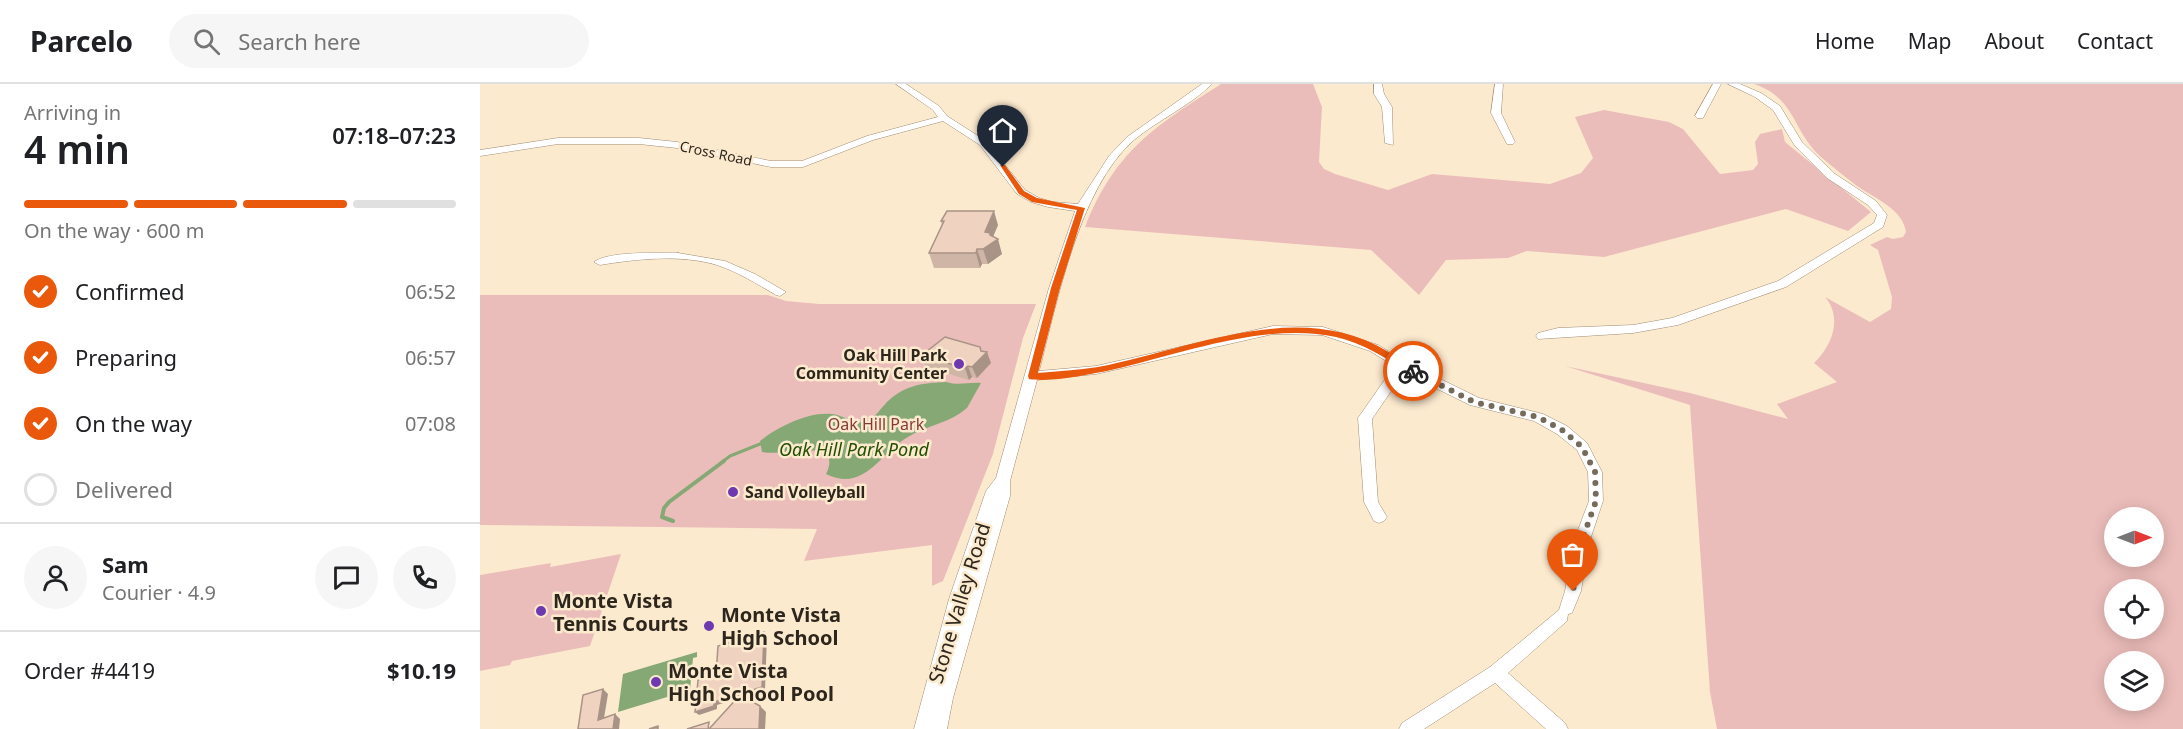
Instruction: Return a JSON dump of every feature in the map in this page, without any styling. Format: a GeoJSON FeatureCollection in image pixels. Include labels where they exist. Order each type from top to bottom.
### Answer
{"type":"FeatureCollection","features":[{"type":"Feature","properties":{"kind":"street"},"geometry":{"type":"LineString","coordinates":[[900,84],[936,108],[944,118],[983,143],[1022,192],[1035,200],[1052,205],[1081,208]]}},
{"type":"Feature","properties":{"kind":"street","name":"Stone Valley Road"},"geometry":{"type":"LineString","coordinates":[[938,729],[944,698],[1003,496],[1003,481],[1055,288],[1081,208],[1113,158],[1130,139],[1208,84]]}},
{"type":"Feature","properties":{"kind":"street"},"geometry":{"type":"LineString","coordinates":[[1378,84],[1379,94],[1387,106],[1390,144]]}},
{"type":"Feature","properties":{"kind":"street"},"geometry":{"type":"LineString","coordinates":[[1499,84],[1496,113],[1510,142]]}},
{"type":"Feature","properties":{"kind":"street"},"geometry":{"type":"LineString","coordinates":[[1700,116],[1717,84]]}},
{"type":"Feature","properties":{"kind":"street"},"geometry":{"type":"LineString","coordinates":[[1542,336],[1557,332],[1633,329],[1674,322],[1782,284],[1879,225],[1882,215],[1872,203],[1831,176],[1798,144],[1777,108],[1758,95],[1732,84]]}},
{"type":"Feature","properties":{"kind":"street","name":"Cross Road"},"geometry":{"type":"LineString","coordinates":[[480,153],[558,141],[639,141],[676,145],[771,164],[803,164],[870,138],[944,118]]}},
{"type":"Feature","properties":{"kind":"street"},"geometry":{"type":"LineString","coordinates":[[600,262],[617,258],[706,259],[721,262],[780,292]]}},
{"type":"Feature","properties":{"kind":"street"},"geometry":{"type":"LineString","coordinates":[[1033,376],[1096,370],[1234,338],[1291,329],[1338,334],[1374,348],[1408,369],[1474,402],[1538,417],[1562,430],[1582,447],[1595,472],[1596,501],[1581,543],[1573,591],[1564,612],[1496,673],[1408,729]]}},
{"type":"Feature","properties":{"kind":"street"},"geometry":{"type":"LineString","coordinates":[[1379,517],[1371,502],[1365,418],[1391,381],[1408,369]]}},
{"type":"Feature","properties":{"kind":"street","name":"Stone Valley Road"},"geometry":{"type":"LineString","coordinates":[[923,729],[957,599],[993,491],[1003,481]]}},
{"type":"Feature","properties":{"kind":"street"},"geometry":{"type":"LineString","coordinates":[[1496,673],[1559,729]]}},
{"type":"Feature","properties":{"kind":"green space"},"geometry":{"type":"Polygon","coordinates":[[[1221,84],[1313,84],[1322,107],[1319,162],[1324,169],[1335,174],[1388,190],[1432,174],[1550,184],[1581,173],[1593,158],[1575,117],[1604,110],[1669,122],[1683,129],[1720,174],[1753,170],[1758,164],[1755,142],[1760,134],[1782,129],[1785,142],[1871,212],[1848,231],[1786,209],[1604,257],[1527,251],[1508,258],[1446,260],[1419,295],[1371,250],[1085,227],[1110,178],[1124,159],[1176,113],[1221,84]]]}},
{"type":"Feature","properties":{"kind":"green space"},"geometry":{"type":"Polygon","coordinates":[[[1754,84],[2183,84],[2183,729],[1717,729],[1710,692],[1690,405],[1565,366],[1690,393],[1788,419],[1777,404],[1837,382],[1814,363],[1826,348],[1833,332],[1833,314],[1825,297],[1870,322],[1891,309],[1892,297],[1878,250],[1870,245],[1887,237],[1893,239],[1903,237],[1906,232],[1904,224],[1894,211],[1857,186],[1821,157],[1804,137],[1786,106],[1768,90],[1754,84]]]}},
{"type":"Feature","properties":{"kind":"green space","name":"Oak Hill Park"},"geometry":{"type":"Polygon","coordinates":[[[480,295],[768,295],[786,301],[819,304],[1036,304],[1023,338],[993,454],[943,581],[932,586],[932,545],[804,561],[817,529],[480,525],[480,295]]]}},
{"type":"Feature","properties":{"kind":"green space","name":"Monte Vista Tennis Courts"},"geometry":{"type":"Polygon","coordinates":[[[621,554],[590,646],[512,661],[510,665],[480,671],[480,575],[551,563],[550,567],[621,554]]]}},
{"type":"Feature","properties":{"kind":"water","name":"Oak Hill Park Pond"},"geometry":{"type":"Polygon","coordinates":[[[946,382],[981,383],[967,408],[953,417],[908,437],[861,475],[839,479],[826,474],[829,462],[826,455],[819,451],[762,452],[760,441],[775,430],[794,421],[823,414],[837,415],[857,422],[867,421],[894,396],[907,388],[946,382]]]}},
{"type":"Feature","properties":{"kind":"water","name":"Monte Vista High School Pool"},"geometry":{"type":"Polygon","coordinates":[[[697,652],[697,657],[693,658],[690,690],[618,712],[623,674],[697,652]]]}},
{"type":"Feature","properties":{"kind":"building"},"geometry":{"type":"Polygon","coordinates":[[[947,211],[994,211],[985,232],[998,239],[983,249],[977,249],[976,253],[929,253],[947,211]]]}},
{"type":"Feature","properties":{"kind":"building"},"geometry":{"type":"Polygon","coordinates":[[[945,337],[980,347],[981,351],[987,352],[972,367],[965,368],[921,356],[945,337]]]}},
{"type":"Feature","properties":{"kind":"building"},"geometry":{"type":"Polygon","coordinates":[[[764,632],[762,687],[714,702],[714,706],[695,712],[698,680],[716,675],[718,646],[764,632]]]}},
{"type":"Feature","properties":{"kind":"building"},"geometry":{"type":"Polygon","coordinates":[[[603,689],[598,720],[615,714],[613,729],[578,729],[583,695],[603,689]]]}},
{"type":"Feature","properties":{"kind":"building"},"geometry":{"type":"Polygon","coordinates":[[[740,695],[760,706],[759,729],[709,729],[740,695]]]}},
{"type":"Feature","properties":{"kind":"building"},"geometry":{"type":"Polygon","coordinates":[[[709,722],[708,729],[687,729],[709,722]]]}},
{"type":"Feature","properties":{"kind":"waterway"},"geometry":{"type":"LineString","coordinates":[[722,462],[730,456],[760,444]]}},
{"type":"Feature","properties":{"kind":"waterway"},"geometry":{"type":"LineString","coordinates":[[673,521],[662,517],[664,508],[669,502],[724,461]]}},
{"type":"Feature","properties":{"kind":"way so far"},"geometry":{"type":"LineString","coordinates":[[1413,371],[1474,402],[1538,417],[1562,430],[1582,447],[1595,472],[1596,501],[1581,543],[1573,591]]}},
{"type":"Feature","properties":{"kind":"place","name":"Oak Hill Park Community Center"},"geometry":{"type":"Point","coordinates":[959,364]}},
{"type":"Feature","properties":{"kind":"place","name":"Sand Volleyball"},"geometry":{"type":"Point","coordinates":[733,492]}},
{"type":"Feature","properties":{"kind":"place","name":"Monte Vista Tennis Courts"},"geometry":{"type":"Point","coordinates":[541,611]}},
{"type":"Feature","properties":{"kind":"place","name":"Monte Vista High School"},"geometry":{"type":"Point","coordinates":[709,626]}},
{"type":"Feature","properties":{"kind":"place","name":"Monte Vista High School Pool"},"geometry":{"type":"Point","coordinates":[656,682]}},
{"type":"Feature","properties":{"kind":"route"},"geometry":{"type":"LineString","coordinates":[[1003,167],[1022,192],[1035,200],[1052,205],[1081,208],[1055,288],[1033,376],[1096,370],[1234,338],[1291,329],[1338,334],[1374,348],[1413,371]]}}]}
